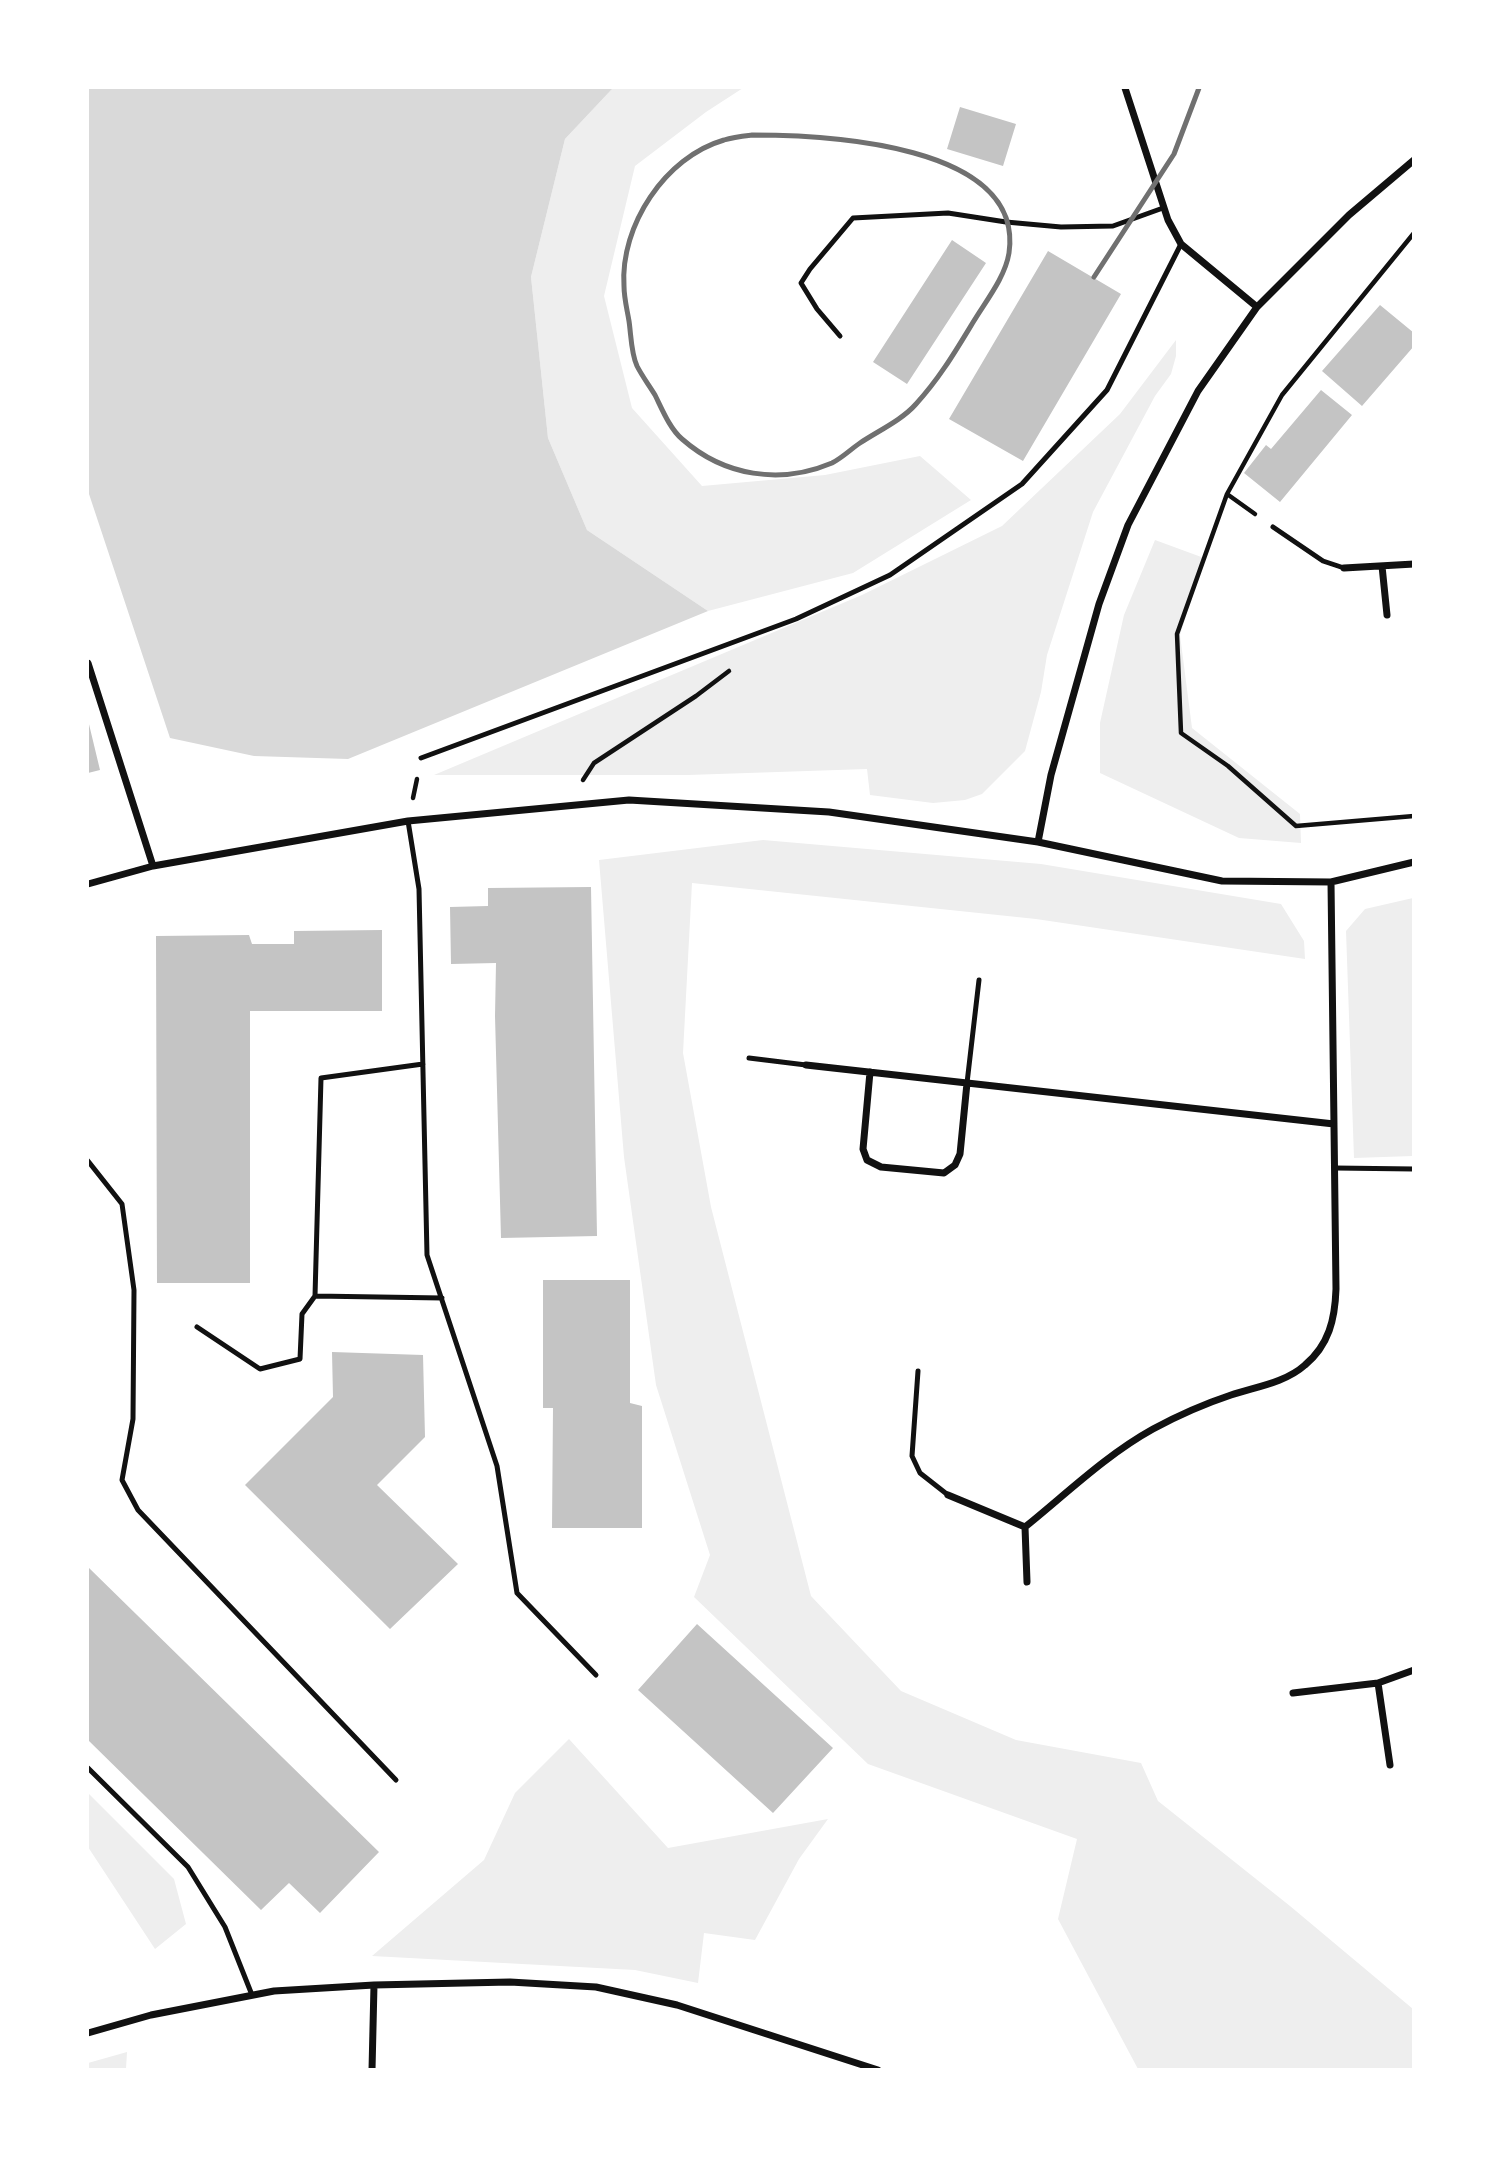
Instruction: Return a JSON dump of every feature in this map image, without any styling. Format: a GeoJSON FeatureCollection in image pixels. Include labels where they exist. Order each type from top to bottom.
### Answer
{"type":"FeatureCollection","features":[{"type":"Feature","properties":{"kind":"street"},"geometry":{"type":"LineString","coordinates":[[1125,88],[1163,208],[1181,244],[1257,307]]}},
{"type":"Feature","properties":{"kind":"street"},"geometry":{"type":"LineString","coordinates":[[1038,842],[1051,775],[1099,604],[1128,525],[1198,391],[1257,307],[1349,215],[1413,160]]}},
{"type":"Feature","properties":{"kind":"street"},"geometry":{"type":"LineString","coordinates":[[1344,568],[1413,564]]}},
{"type":"Feature","properties":{"kind":"street"},"geometry":{"type":"LineString","coordinates":[[1382,566],[1387,615]]}},
{"type":"Feature","properties":{"kind":"street"},"geometry":{"type":"LineString","coordinates":[[88,663],[153,866]]}},
{"type":"Feature","properties":{"kind":"street"},"geometry":{"type":"LineString","coordinates":[[88,884],[153,866],[408,821],[629,800],[829,812],[1038,842],[1222,881],[1331,882],[1413,862]]}},
{"type":"Feature","properties":{"kind":"street"},"geometry":{"type":"LineString","coordinates":[[1025,1527],[1119,1451],[1152,1430],[1230,1395],[1286,1377],[1303,1367],[1326,1339],[1335,1308],[1331,882]]}},
{"type":"Feature","properties":{"kind":"street"},"geometry":{"type":"LineString","coordinates":[[806,1065],[1334,1124]]}},
{"type":"Feature","properties":{"kind":"street"},"geometry":{"type":"LineString","coordinates":[[870,1072],[863,1149],[867,1160],[881,1167],[944,1173],[955,1165],[960,1154],[967,1083]]}},
{"type":"Feature","properties":{"kind":"street"},"geometry":{"type":"LineString","coordinates":[[948,1495],[1025,1527]]}},
{"type":"Feature","properties":{"kind":"street"},"geometry":{"type":"LineString","coordinates":[[1025,1527],[1027,1582]]}},
{"type":"Feature","properties":{"kind":"street"},"geometry":{"type":"LineString","coordinates":[[1293,1693],[1378,1683],[1413,1670]]}},
{"type":"Feature","properties":{"kind":"street"},"geometry":{"type":"LineString","coordinates":[[1378,1683],[1390,1765]]}},
{"type":"Feature","properties":{"kind":"street"},"geometry":{"type":"LineString","coordinates":[[88,2033],[150,2015],[274,1991],[374,1985],[510,1982],[596,1987],[677,2005],[878,2070]]}},
{"type":"Feature","properties":{"kind":"street"},"geometry":{"type":"LineString","coordinates":[[372,2070],[374,1985]]}},
{"type":"Feature","properties":{"kind":"lane"},"geometry":{"type":"LineString","coordinates":[[840,336],[817,309],[801,283],[853,218],[948,213],[1061,227],[1113,226],[1163,208]]}},
{"type":"Feature","properties":{"kind":"lane"},"geometry":{"type":"LineString","coordinates":[[421,758],[796,619],[890,575],[1022,484],[1107,390],[1181,244]]}},
{"type":"Feature","properties":{"kind":"lane"},"geometry":{"type":"LineString","coordinates":[[1273,527],[1324,561],[1344,568]]}},
{"type":"Feature","properties":{"kind":"lane"},"geometry":{"type":"LineString","coordinates":[[408,821],[419,889],[427,1255],[497,1466],[517,1593],[596,1675]]}},
{"type":"Feature","properties":{"kind":"lane"},"geometry":{"type":"LineString","coordinates":[[967,1083],[979,980]]}},
{"type":"Feature","properties":{"kind":"lane"},"geometry":{"type":"LineString","coordinates":[[749,1058],[806,1065]]}},
{"type":"Feature","properties":{"kind":"lane"},"geometry":{"type":"LineString","coordinates":[[197,1327],[260,1369],[300,1359],[302,1314],[315,1296],[321,1078],[422,1064]]}},
{"type":"Feature","properties":{"kind":"lane"},"geometry":{"type":"LineString","coordinates":[[88,1161],[122,1204],[134,1290],[134,1419],[122,1480],[138,1510],[396,1780]]}},
{"type":"Feature","properties":{"kind":"lane"},"geometry":{"type":"LineString","coordinates":[[1335,1168],[1413,1169]]}},
{"type":"Feature","properties":{"kind":"lane"},"geometry":{"type":"LineString","coordinates":[[315,1296],[442,1298]]}},
{"type":"Feature","properties":{"kind":"lane"},"geometry":{"type":"LineString","coordinates":[[918,1371],[912,1456],[920,1473],[948,1495]]}},
{"type":"Feature","properties":{"kind":"lane"},"geometry":{"type":"LineString","coordinates":[[88,1768],[188,1867],[225,1927],[251,1995]]}},
{"type":"Feature","properties":{"kind":"path"},"geometry":{"type":"LineString","coordinates":[[1413,233],[1282,395],[1227,494],[1177,634],[1181,733],[1228,766],[1296,826],[1413,816]]}},
{"type":"Feature","properties":{"kind":"path"},"geometry":{"type":"LineString","coordinates":[[1227,494],[1273,527]]}},
{"type":"Feature","properties":{"kind":"path"},"geometry":{"type":"LineString","coordinates":[[565,806],[593,763],[696,696],[736,665]]}},
{"type":"Feature","properties":{"kind":"path"},"geometry":{"type":"LineString","coordinates":[[408,821],[421,758]]}},
{"type":"Feature","properties":{"kind":"shaded area"},"geometry":{"type":"Polygon","coordinates":[[[88,88],[613,88],[565,139],[531,277],[548,438],[587,530],[708,611],[348,759],[254,756],[170,738],[88,491],[88,88]]]}},
{"type":"Feature","properties":{"kind":"shaded area"},"geometry":{"type":"Polygon","coordinates":[[[613,88],[743,88],[706,112],[635,166],[604,296],[632,408],[702,486],[825,475],[920,456],[971,500],[853,573],[708,611],[587,530],[548,438],[531,277],[565,139],[613,88]]]}},
{"type":"Feature","properties":{"kind":"shaded area"},"geometry":{"type":"Polygon","coordinates":[[[1176,340],[1176,356],[1171,374],[1155,396],[1093,512],[1047,655],[1041,692],[1025,751],[982,794],[965,800],[933,803],[870,795],[867,769],[688,775],[434,775],[862,595],[1002,526],[1120,414],[1176,340]]]}},
{"type":"Feature","properties":{"kind":"shaded area"},"geometry":{"type":"Polygon","coordinates":[[[1155,540],[1204,558],[1180,635],[1192,728],[1300,814],[1301,843],[1239,838],[1100,773],[1100,723],[1124,615],[1155,540]]]}},
{"type":"Feature","properties":{"kind":"shaded area"},"geometry":{"type":"Polygon","coordinates":[[[763,840],[1041,864],[1281,904],[1304,941],[1305,959],[1036,919],[692,883],[683,1053],[711,1207],[811,1596],[901,1691],[1016,1740],[1141,1763],[1158,1801],[1413,2009],[1413,2069],[1138,2069],[1058,1919],[1077,1839],[868,1764],[694,1597],[710,1555],[656,1385],[624,1157],[599,860],[763,840]]]}},
{"type":"Feature","properties":{"kind":"shaded area"},"geometry":{"type":"Polygon","coordinates":[[[1413,898],[1413,1156],[1354,1158],[1346,931],[1365,909],[1413,898]]]}},
{"type":"Feature","properties":{"kind":"shaded area"},"geometry":{"type":"Polygon","coordinates":[[[569,1739],[668,1848],[828,1819],[799,1859],[755,1940],[704,1933],[698,1983],[635,1970],[372,1956],[484,1860],[515,1793],[569,1739]]]}},
{"type":"Feature","properties":{"kind":"shaded area"},"geometry":{"type":"Polygon","coordinates":[[[88,1793],[174,1879],[186,1924],[155,1949],[88,1847],[88,1793]]]}},
{"type":"Feature","properties":{"kind":"shaded area"},"geometry":{"type":"Polygon","coordinates":[[[127,2052],[126,2069],[88,2069],[88,2063],[127,2052]]]}},
{"type":"Feature","properties":{"kind":"building"},"geometry":{"type":"Polygon","coordinates":[[[960,107],[1016,124],[1003,166],[947,149],[960,107]]]}},
{"type":"Feature","properties":{"kind":"building"},"geometry":{"type":"Polygon","coordinates":[[[952,240],[986,263],[907,384],[873,362],[952,240]]]}},
{"type":"Feature","properties":{"kind":"building"},"geometry":{"type":"Polygon","coordinates":[[[1048,251],[1121,294],[1023,461],[949,419],[1048,251]]]}},
{"type":"Feature","properties":{"kind":"building"},"geometry":{"type":"Polygon","coordinates":[[[1380,305],[1414,333],[1414,346],[1362,406],[1322,371],[1380,305]]]}},
{"type":"Feature","properties":{"kind":"building"},"geometry":{"type":"Polygon","coordinates":[[[1321,390],[1352,415],[1280,502],[1244,473],[1266,445],[1271,449],[1321,390]]]}},
{"type":"Feature","properties":{"kind":"building"},"geometry":{"type":"Polygon","coordinates":[[[88,720],[100,770],[88,773],[88,720]]]}},
{"type":"Feature","properties":{"kind":"building"},"geometry":{"type":"Polygon","coordinates":[[[591,887],[597,1236],[501,1238],[496,963],[451,964],[450,907],[488,906],[488,888],[591,887]]]}},
{"type":"Feature","properties":{"kind":"building"},"geometry":{"type":"Polygon","coordinates":[[[382,930],[382,1011],[250,1011],[250,1283],[157,1283],[156,936],[249,935],[252,944],[294,944],[294,931],[382,930]]]}},
{"type":"Feature","properties":{"kind":"building"},"geometry":{"type":"Polygon","coordinates":[[[543,1280],[630,1280],[630,1403],[642,1406],[642,1528],[552,1528],[553,1408],[543,1408],[543,1280]]]}},
{"type":"Feature","properties":{"kind":"building"},"geometry":{"type":"Polygon","coordinates":[[[332,1352],[423,1355],[425,1437],[377,1485],[458,1564],[390,1629],[245,1485],[333,1397],[332,1352]]]}},
{"type":"Feature","properties":{"kind":"building"},"geometry":{"type":"Polygon","coordinates":[[[88,1567],[379,1852],[320,1913],[289,1883],[261,1910],[88,1740],[88,1567]]]}},
{"type":"Feature","properties":{"kind":"building"},"geometry":{"type":"Polygon","coordinates":[[[697,1624],[833,1748],[773,1813],[638,1690],[697,1624]]]}},
{"type":"Feature","properties":{"kind":"railway"},"geometry":{"type":"LineString","coordinates":[[1094,277],[1174,154],[1199,88]]}},
{"type":"Feature","properties":{"kind":"railway"},"geometry":{"type":"LineString","coordinates":[[752,135],[869,143],[913,153],[953,167],[986,188],[1005,216],[1009,253],[1003,272],[953,355],[924,395],[904,415],[836,461],[793,474],[773,475],[734,469],[698,452],[678,435],[635,361],[624,295],[625,263],[630,240],[638,218],[665,178],[703,149],[727,139],[752,135]]}}]}
